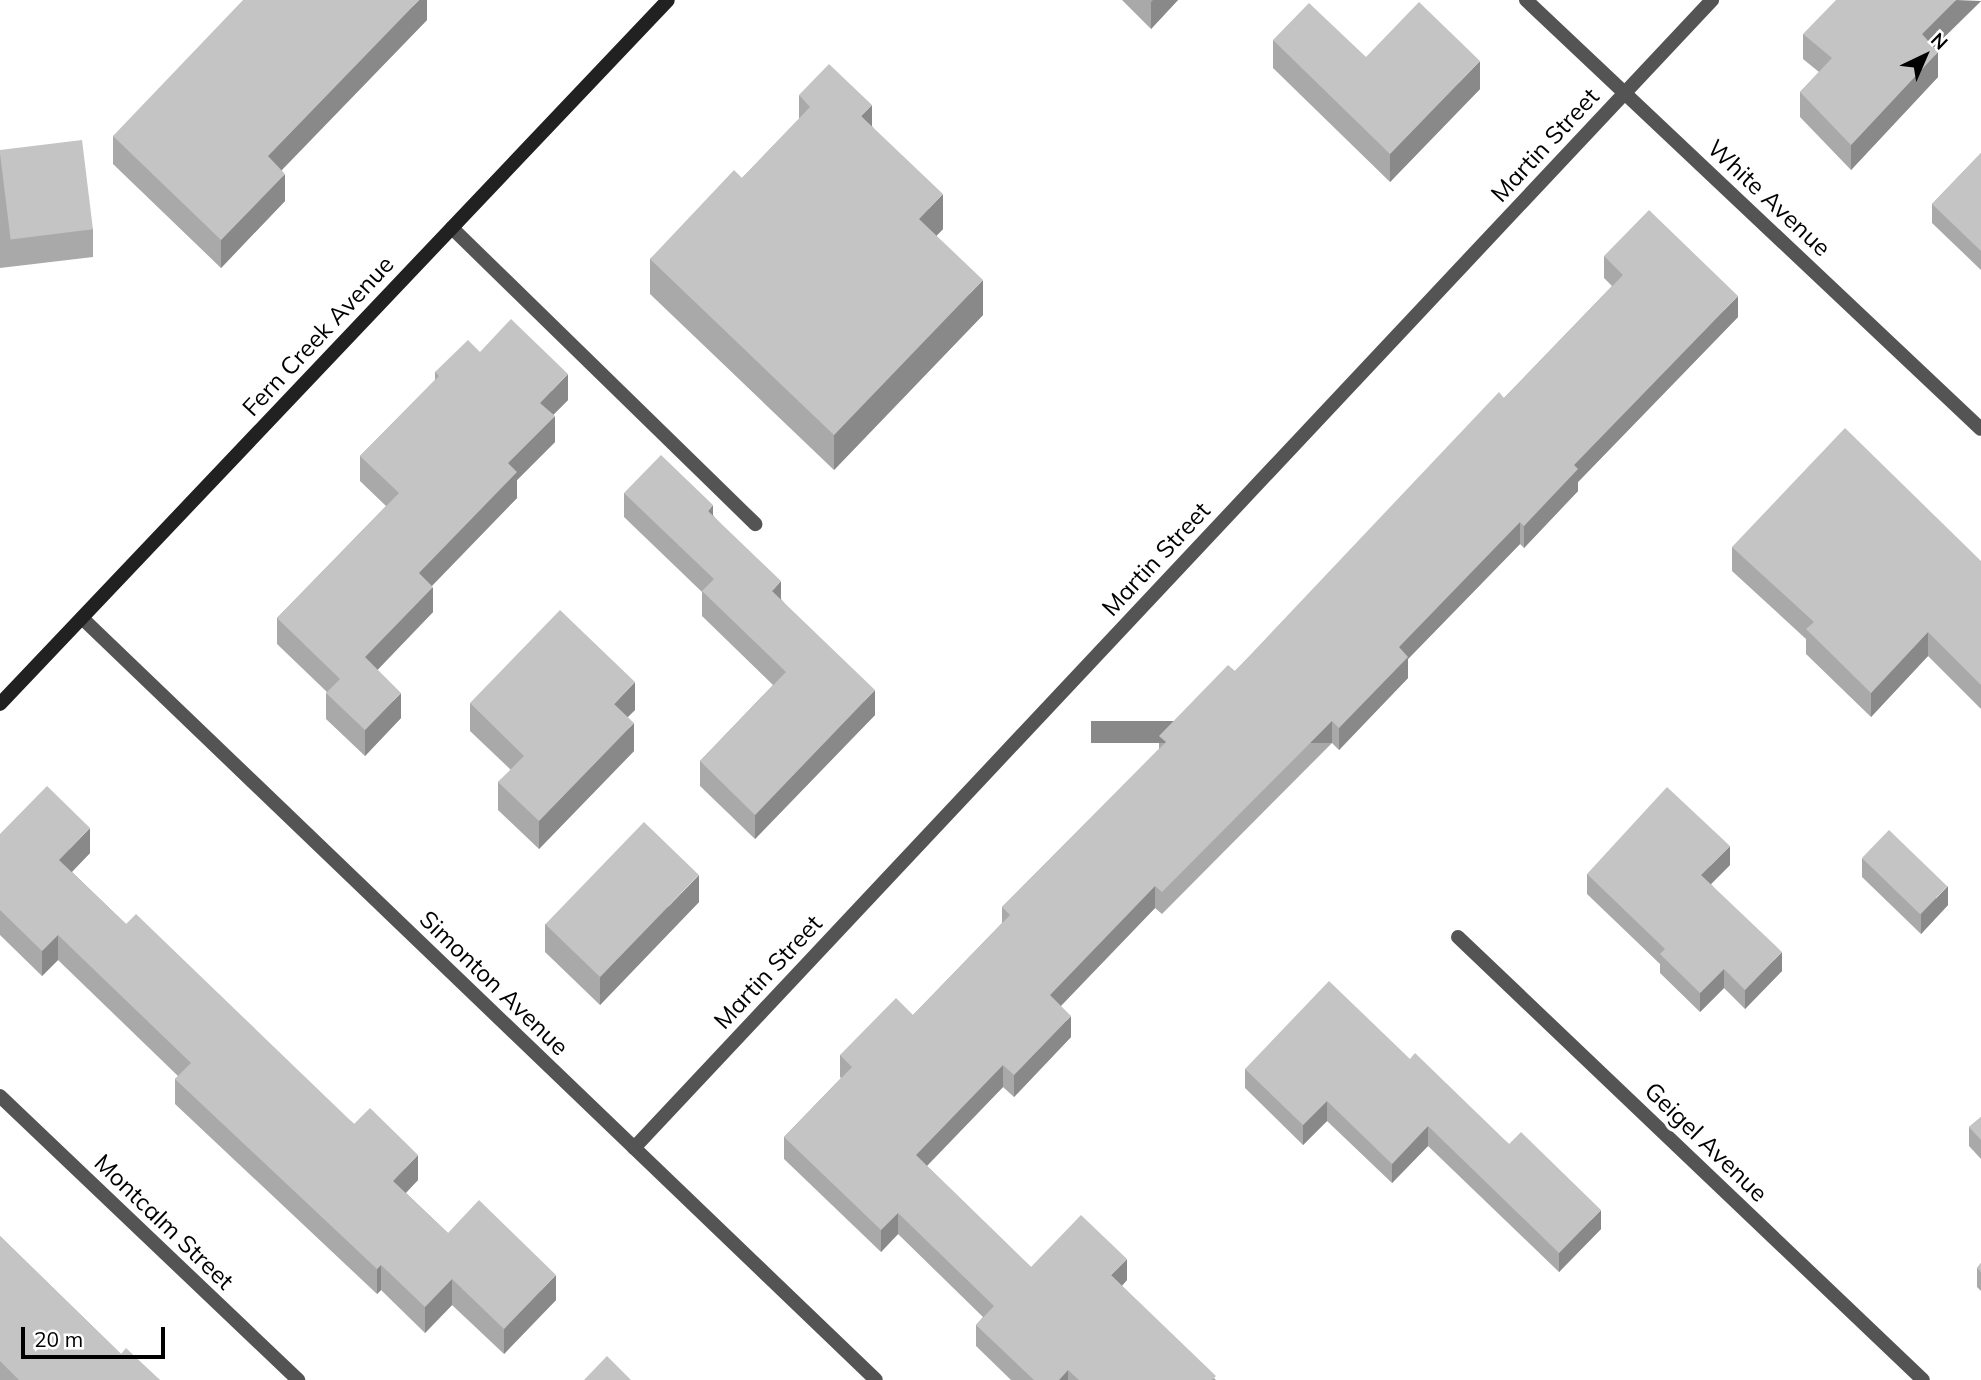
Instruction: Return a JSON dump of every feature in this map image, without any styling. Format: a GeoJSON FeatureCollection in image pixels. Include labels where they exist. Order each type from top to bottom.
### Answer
{"type":"FeatureCollection","features":[{"type":"Feature","properties":{"kind":"street","name":"Fern Creek Avenue"},"geometry":{"type":"LineString","coordinates":[[0,704],[668,0]]}},
{"type":"Feature","properties":{"kind":"street","name":"White Avenue"},"geometry":{"type":"LineString","coordinates":[[1526,0],[1981,429]]}},
{"type":"Feature","properties":{"kind":"street","name":"Martin Street"},"geometry":{"type":"LineString","coordinates":[[634,1148],[1712,0]]}},
{"type":"Feature","properties":{"kind":"street"},"geometry":{"type":"LineString","coordinates":[[452,228],[755,524]]}},
{"type":"Feature","properties":{"kind":"street","name":"Simonton Avenue"},"geometry":{"type":"LineString","coordinates":[[82,618],[876,1380]]}},
{"type":"Feature","properties":{"kind":"street","name":"Geigel Avenue"},"geometry":{"type":"LineString","coordinates":[[1458,937],[1923,1380]]}},
{"type":"Feature","properties":{"kind":"street","name":"Montcalm Street"},"geometry":{"type":"LineString","coordinates":[[0,1096],[298,1380]]}},
{"type":"Feature","properties":{"kind":"building"},"geometry":{"type":"Polygon","coordinates":[[[243,0],[419,0],[268,156],[285,174],[221,240],[113,136],[243,0]]]}},
{"type":"Feature","properties":{"kind":"building"},"geometry":{"type":"Polygon","coordinates":[[[1836,0],[1956,0],[1922,34],[1938,52],[1851,145],[1800,92],[1832,58],[1803,34],[1836,0]]]}},
{"type":"Feature","properties":{"kind":"building"},"geometry":{"type":"Polygon","coordinates":[[[1419,2],[1480,61],[1390,154],[1273,40],[1309,3],[1366,57],[1419,2]]]}},
{"type":"Feature","properties":{"kind":"building"},"geometry":{"type":"Polygon","coordinates":[[[829,64],[872,105],[861,116],[943,194],[919,219],[983,280],[834,435],[650,259],[734,170],[742,178],[810,107],[799,95],[829,64]]]}},
{"type":"Feature","properties":{"kind":"building"},"geometry":{"type":"Polygon","coordinates":[[[82,140],[93,229],[11,239],[0,150],[82,140]]]}},
{"type":"Feature","properties":{"kind":"building"},"geometry":{"type":"Polygon","coordinates":[[[1981,153],[1981,251],[1932,204],[1981,153]]]}},
{"type":"Feature","properties":{"kind":"building"},"geometry":{"type":"Polygon","coordinates":[[[1649,210],[1738,296],[1574,465],[1578,469],[1524,526],[1520,522],[1399,647],[1408,657],[1339,728],[1332,721],[1162,892],[1155,886],[1050,995],[1071,1016],[1014,1075],[1003,1065],[916,1155],[1031,1267],[1081,1215],[1127,1259],[1111,1275],[1216,1376],[1212,1380],[1079,1380],[1068,1370],[1059,1380],[1034,1380],[976,1325],[994,1306],[898,1213],[881,1230],[784,1137],[852,1067],[840,1055],[896,998],[913,1015],[1010,915],[1002,907],[1166,742],[1159,736],[1228,665],[1235,671],[1499,392],[1504,398],[1623,275],[1604,256],[1649,210]]]}},
{"type":"Feature","properties":{"kind":"building"},"geometry":{"type":"Polygon","coordinates":[[[511,319],[568,374],[540,403],[555,416],[508,463],[517,472],[419,573],[433,587],[365,657],[401,693],[365,730],[326,693],[340,679],[277,618],[399,493],[360,456],[439,376],[435,372],[468,340],[480,352],[511,319]]]}},
{"type":"Feature","properties":{"kind":"building"},"geometry":{"type":"Polygon","coordinates":[[[1845,428],[1981,561],[1981,685],[1928,632],[1871,693],[1806,629],[1814,622],[1732,547],[1845,428]]]}},
{"type":"Feature","properties":{"kind":"building"},"geometry":{"type":"Polygon","coordinates":[[[661,455],[713,505],[708,511],[781,581],[772,591],[875,690],[755,815],[700,761],[786,672],[702,591],[714,579],[624,493],[661,455]]]}},
{"type":"Feature","properties":{"kind":"building"},"geometry":{"type":"Polygon","coordinates":[[[560,610],[635,682],[614,704],[634,723],[539,821],[498,782],[524,756],[470,703],[560,610]]]}},
{"type":"Feature","properties":{"kind":"building"},"geometry":{"type":"Polygon","coordinates":[[[47,786],[90,828],[59,860],[126,924],[136,914],[354,1124],[370,1108],[418,1155],[393,1181],[448,1233],[479,1200],[556,1275],[504,1329],[452,1279],[425,1307],[381,1265],[377,1269],[175,1079],[191,1063],[58,935],[42,951],[0,910],[0,834],[47,786]]]}},
{"type":"Feature","properties":{"kind":"building"},"geometry":{"type":"Polygon","coordinates":[[[1667,787],[1730,846],[1701,875],[1782,952],[1745,990],[1724,969],[1700,993],[1660,954],[1665,949],[1587,874],[1667,787]]]}},
{"type":"Feature","properties":{"kind":"building"},"geometry":{"type":"Polygon","coordinates":[[[644,822],[699,875],[600,977],[545,924],[644,822]]]}},
{"type":"Feature","properties":{"kind":"building"},"geometry":{"type":"Polygon","coordinates":[[[1889,830],[1947,886],[1920,914],[1862,858],[1889,830]]]}},
{"type":"Feature","properties":{"kind":"building"},"geometry":{"type":"Polygon","coordinates":[[[1329,981],[1410,1059],[1415,1053],[1509,1144],[1521,1132],[1601,1210],[1559,1253],[1428,1126],[1392,1164],[1327,1101],[1303,1125],[1245,1069],[1329,981]]]}},
{"type":"Feature","properties":{"kind":"building"},"geometry":{"type":"Polygon","coordinates":[[[1981,1117],[1981,1140],[1969,1127],[1981,1117]]]}},
{"type":"Feature","properties":{"kind":"building"},"geometry":{"type":"Polygon","coordinates":[[[0,1236],[121,1354],[126,1348],[160,1380],[19,1380],[0,1361],[0,1236]]]}},
{"type":"Feature","properties":{"kind":"building"},"geometry":{"type":"Polygon","coordinates":[[[607,1356],[631,1380],[584,1380],[607,1356]]]}}]}
